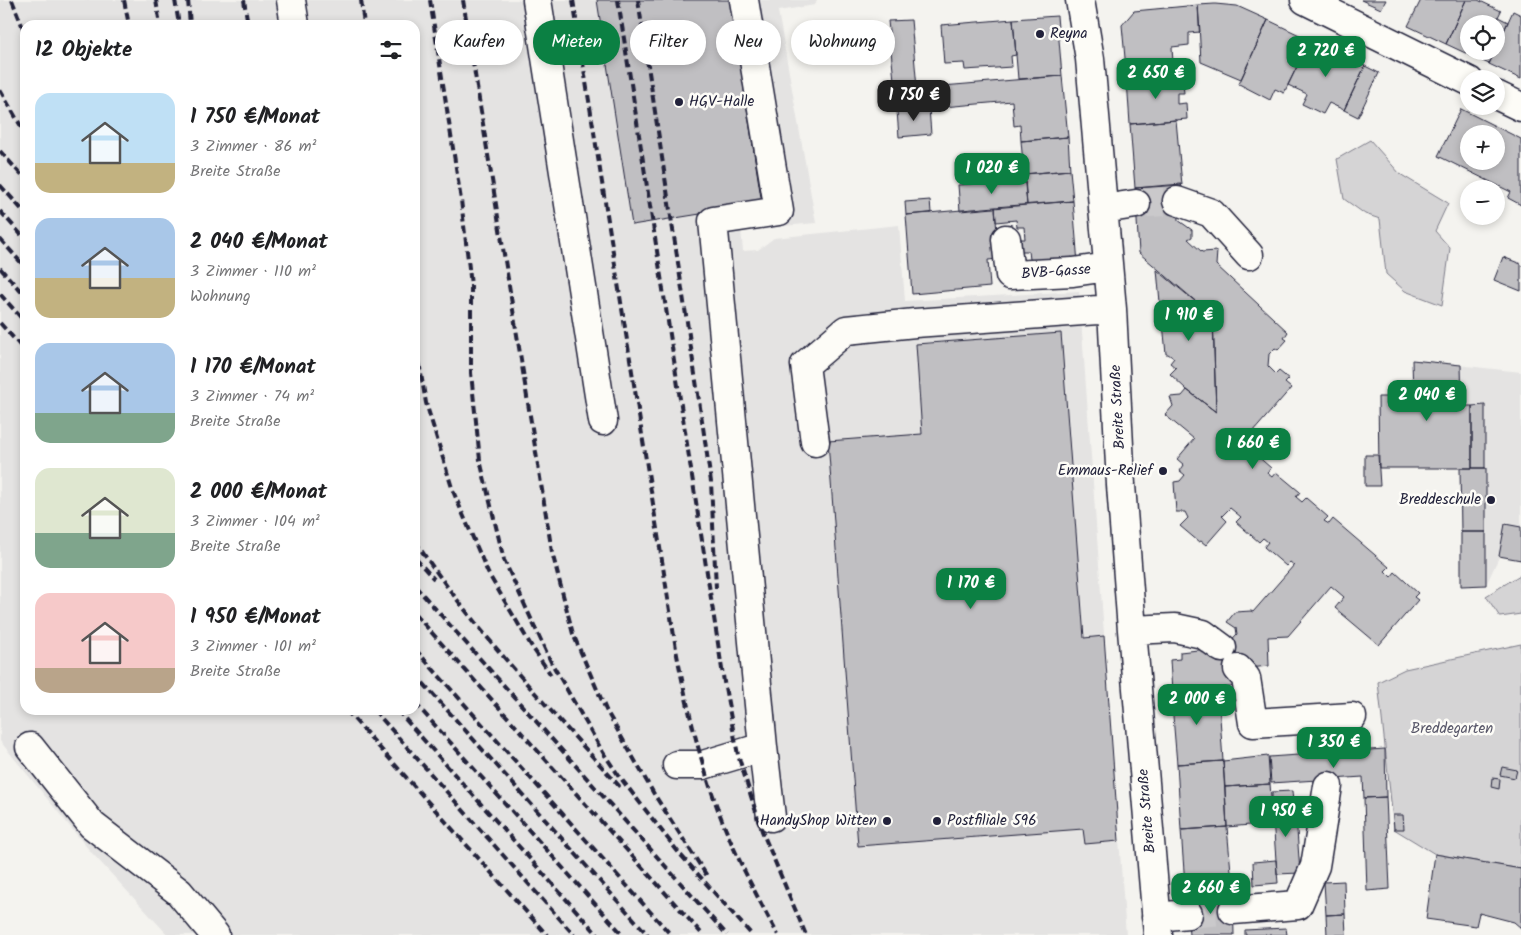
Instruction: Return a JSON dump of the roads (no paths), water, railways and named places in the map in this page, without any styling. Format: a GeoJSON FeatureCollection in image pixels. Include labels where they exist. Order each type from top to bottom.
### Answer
{"type":"FeatureCollection","features":[{"type":"Feature","properties":{"kind":"street"},"geometry":{"type":"LineString","coordinates":[[291,0],[295,20]]}},
{"type":"Feature","properties":{"kind":"street"},"geometry":{"type":"LineString","coordinates":[[536,0],[603,421]]}},
{"type":"Feature","properties":{"kind":"street"},"geometry":{"type":"LineString","coordinates":[[744,0],[779,210],[713,222],[771,817]]}},
{"type":"Feature","properties":{"kind":"street","name":"Breite Straße"},"geometry":{"type":"LineString","coordinates":[[1080,0],[1090,59],[1112,309],[1121,485],[1157,926]]}},
{"type":"Feature","properties":{"kind":"street"},"geometry":{"type":"LineString","coordinates":[[1305,0],[1460,77]]}},
{"type":"Feature","properties":{"kind":"street"},"geometry":{"type":"LineString","coordinates":[[1505,99],[1521,107]]}},
{"type":"Feature","properties":{"kind":"street"},"geometry":{"type":"LineString","coordinates":[[1177,202],[1211,213],[1249,256]]}},
{"type":"Feature","properties":{"kind":"street"},"geometry":{"type":"LineString","coordinates":[[1103,209],[1136,204]]}},
{"type":"Feature","properties":{"kind":"street","name":"BVB-Gasse"},"geometry":{"type":"LineString","coordinates":[[1006,239],[1010,275],[1073,272],[1108,267]]}},
{"type":"Feature","properties":{"kind":"street"},"geometry":{"type":"LineString","coordinates":[[815,442],[805,365],[846,330],[1112,309]]}},
{"type":"Feature","properties":{"kind":"street"},"geometry":{"type":"LineString","coordinates":[[1132,630],[1175,628],[1203,634],[1230,658],[1246,678],[1253,723],[1352,717]]}},
{"type":"Feature","properties":{"kind":"street"},"geometry":{"type":"LineString","coordinates":[[30,747],[92,825],[179,892],[215,935]]}},
{"type":"Feature","properties":{"kind":"street"},"geometry":{"type":"LineString","coordinates":[[677,765],[703,765],[763,747]]}},
{"type":"Feature","properties":{"kind":"street"},"geometry":{"type":"LineString","coordinates":[[1233,910],[1298,905],[1315,866],[1328,786]]}},
{"type":"Feature","properties":{"kind":"street"},"geometry":{"type":"LineString","coordinates":[[1157,926],[1188,914]]}},
{"type":"Feature","properties":{"kind":"tunnel"},"geometry":{"type":"LineString","coordinates":[[1136,204],[1177,201]]}},
{"type":"Feature","properties":{"kind":"tunnel"},"geometry":{"type":"LineString","coordinates":[[1188,914],[1233,910]]}},
{"type":"Feature","properties":{"kind":"railway"},"geometry":{"type":"LineString","coordinates":[[12,0],[20,20]]}},
{"type":"Feature","properties":{"kind":"railway"},"geometry":{"type":"LineString","coordinates":[[124,0],[128,20]]}},
{"type":"Feature","properties":{"kind":"railway"},"geometry":{"type":"LineString","coordinates":[[156,0],[159,20]]}},
{"type":"Feature","properties":{"kind":"railway"},"geometry":{"type":"LineString","coordinates":[[175,0],[178,20]]}},
{"type":"Feature","properties":{"kind":"railway"},"geometry":{"type":"LineString","coordinates":[[188,0],[190,20]]}},
{"type":"Feature","properties":{"kind":"railway"},"geometry":{"type":"LineString","coordinates":[[244,0],[247,20]]}},
{"type":"Feature","properties":{"kind":"railway"},"geometry":{"type":"LineString","coordinates":[[361,0],[363,20]]}},
{"type":"Feature","properties":{"kind":"railway"},"geometry":{"type":"LineString","coordinates":[[430,0],[461,200],[471,285],[471,373],[480,460],[504,560],[551,662],[604,754],[679,853],[752,935]]}},
{"type":"Feature","properties":{"kind":"railway"},"geometry":{"type":"LineString","coordinates":[[463,0],[552,552],[573,634],[606,710],[654,794],[707,876]]}},
{"type":"Feature","properties":{"kind":"railway"},"geometry":{"type":"LineString","coordinates":[[573,0],[677,655],[687,701],[704,769],[719,813],[758,898],[778,935]]}},
{"type":"Feature","properties":{"kind":"railway"},"geometry":{"type":"LineString","coordinates":[[618,0],[724,682],[738,755],[762,831],[806,935]]}},
{"type":"Feature","properties":{"kind":"railway"},"geometry":{"type":"LineString","coordinates":[[638,0],[711,482],[716,588]]}},
{"type":"Feature","properties":{"kind":"railway"},"geometry":{"type":"LineString","coordinates":[[0,90],[20,124]]}},
{"type":"Feature","properties":{"kind":"railway"},"geometry":{"type":"LineString","coordinates":[[0,151],[20,173]]}},
{"type":"Feature","properties":{"kind":"railway"},"geometry":{"type":"LineString","coordinates":[[0,185],[20,207]]}},
{"type":"Feature","properties":{"kind":"railway"},"geometry":{"type":"LineString","coordinates":[[0,211],[20,233]]}},
{"type":"Feature","properties":{"kind":"railway"},"geometry":{"type":"LineString","coordinates":[[0,239],[20,261]]}},
{"type":"Feature","properties":{"kind":"railway"},"geometry":{"type":"LineString","coordinates":[[0,268],[20,290]]}},
{"type":"Feature","properties":{"kind":"railway"},"geometry":{"type":"LineString","coordinates":[[0,294],[20,316]]}},
{"type":"Feature","properties":{"kind":"railway"},"geometry":{"type":"LineString","coordinates":[[0,323],[20,345]]}},
{"type":"Feature","properties":{"kind":"railway"},"geometry":{"type":"LineString","coordinates":[[420,368],[426,403],[453,491],[488,573],[551,675]]}},
{"type":"Feature","properties":{"kind":"railway"},"geometry":{"type":"LineString","coordinates":[[420,548],[487,637],[621,788]]}},
{"type":"Feature","properties":{"kind":"railway"},"geometry":{"type":"LineString","coordinates":[[420,564],[434,579]]}},
{"type":"Feature","properties":{"kind":"railway"},"geometry":{"type":"LineString","coordinates":[[420,592],[727,935]]}},
{"type":"Feature","properties":{"kind":"railway"},"geometry":{"type":"LineString","coordinates":[[420,620],[703,935]]}},
{"type":"Feature","properties":{"kind":"railway"},"geometry":{"type":"LineString","coordinates":[[420,655],[671,935]]}},
{"type":"Feature","properties":{"kind":"railway"},"geometry":{"type":"LineString","coordinates":[[420,680],[648,935]]}},
{"type":"Feature","properties":{"kind":"railway"},"geometry":{"type":"LineString","coordinates":[[420,709],[623,935]]}},
{"type":"Feature","properties":{"kind":"railway"},"geometry":{"type":"LineString","coordinates":[[350,715],[547,935]]}},
{"type":"Feature","properties":{"kind":"railway"},"geometry":{"type":"LineString","coordinates":[[378,715],[574,935]]}},
{"type":"Feature","properties":{"kind":"railway"},"geometry":{"type":"LineString","coordinates":[[401,715],[598,935]]}},
{"type":"Feature","properties":{"kind":"place","name":"Reyna"},"geometry":{"type":"Point","coordinates":[1040,34]}},
{"type":"Feature","properties":{"kind":"place","name":"HGV-Halle"},"geometry":{"type":"Point","coordinates":[679,102]}},
{"type":"Feature","properties":{"kind":"place","name":"Emmaus-Relief"},"geometry":{"type":"Point","coordinates":[1163,471]}},
{"type":"Feature","properties":{"kind":"place","name":"Breddeschule"},"geometry":{"type":"Point","coordinates":[1491,500]}},
{"type":"Feature","properties":{"kind":"place","name":"HandyShop Witten"},"geometry":{"type":"Point","coordinates":[887,821]}},
{"type":"Feature","properties":{"kind":"place","name":"Postfiliale 596"},"geometry":{"type":"Point","coordinates":[937,821]}},
{"type":"Feature","properties":{"kind":"park label","name":"Breddegarten"},"geometry":{"type":"Point","coordinates":[1452,729]}}]}
